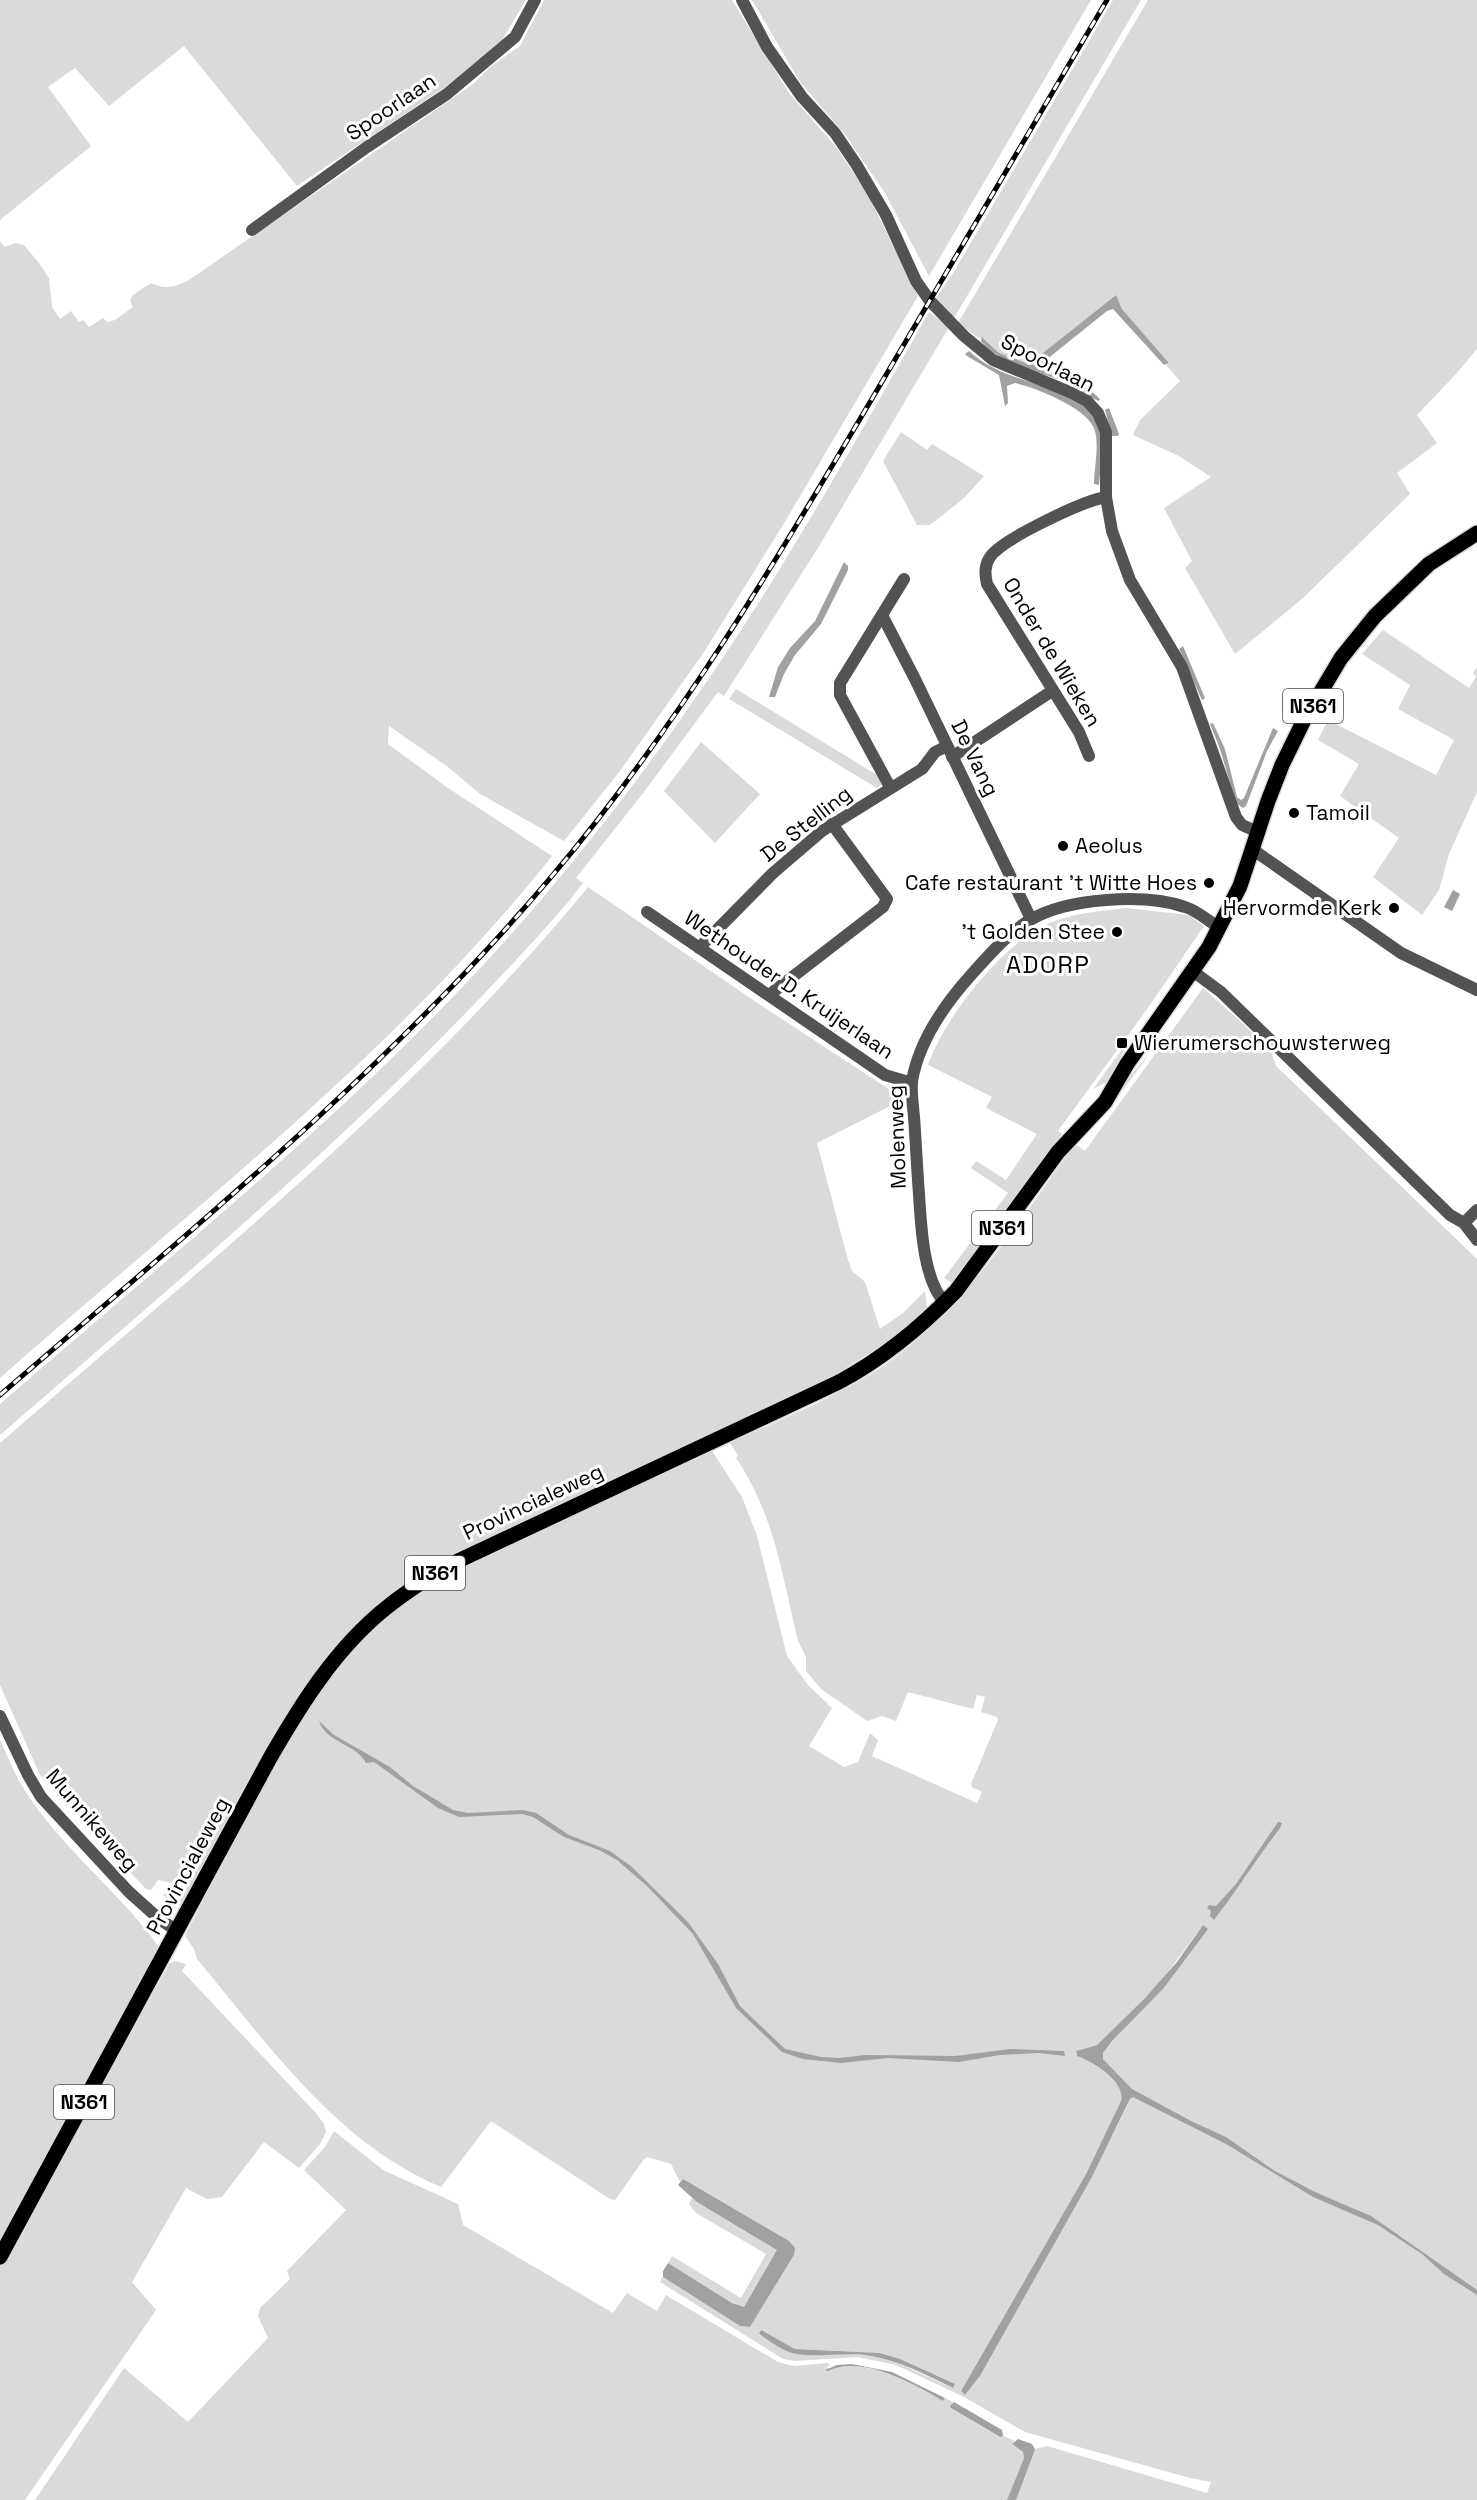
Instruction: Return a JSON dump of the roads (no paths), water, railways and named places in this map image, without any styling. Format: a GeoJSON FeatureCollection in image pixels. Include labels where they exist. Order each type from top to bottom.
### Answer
{"type":"FeatureCollection","features":[{"type":"Feature","properties":{"kind":"main road","name":"Provincialeweg"},"geometry":{"type":"LineString","coordinates":[[0,2257],[293,1718],[353,1640],[385,1609],[443,1568],[715,1442],[855,1374],[892,1350],[945,1303],[1058,1152],[1083,1112],[1127,1064],[1194,972],[1220,928],[1240,886],[1282,765],[1304,720],[1341,658],[1375,616],[1429,564],[1477,533]]}},
{"type":"Feature","properties":{"kind":"street","name":"Spoorlaan"},"geometry":{"type":"LineString","coordinates":[[252,230],[367,147],[447,94],[515,37],[535,0]]}},
{"type":"Feature","properties":{"kind":"street","name":"Spoorlaan"},"geometry":{"type":"LineString","coordinates":[[742,0],[766,47],[802,97],[835,133],[856,164],[886,215],[916,281],[930,301],[964,336],[993,360],[1072,393],[1086,401],[1098,413],[1105,425],[1107,438],[1106,497],[1112,531],[1130,580],[1182,667],[1236,817],[1242,825],[1258,832]]}},
{"type":"Feature","properties":{"kind":"street","name":"Onder de Wieken"},"geometry":{"type":"LineString","coordinates":[[1089,756],[1079,732],[987,584],[985,569],[990,556],[1025,532],[1089,500],[1106,497]]}},
{"type":"Feature","properties":{"kind":"street"},"geometry":{"type":"LineString","coordinates":[[890,787],[840,695],[840,683],[904,579]]}},
{"type":"Feature","properties":{"kind":"street","name":"De Vang"},"geometry":{"type":"LineString","coordinates":[[882,615],[1031,919]]}},
{"type":"Feature","properties":{"kind":"street","name":"De Stelling"},"geometry":{"type":"LineString","coordinates":[[699,948],[773,873],[831,824],[922,770],[935,752],[950,751],[1052,690]]}},
{"type":"Feature","properties":{"kind":"street"},"geometry":{"type":"LineString","coordinates":[[769,995],[884,908],[887,899],[831,824]]}},
{"type":"Feature","properties":{"kind":"street"},"geometry":{"type":"LineString","coordinates":[[1252,849],[1394,948],[1477,990]]}},
{"type":"Feature","properties":{"kind":"street","name":"Molenweg"},"geometry":{"type":"LineString","coordinates":[[945,1303],[937,1294],[932,1283],[923,1233],[912,1083],[919,1057],[932,1026],[960,987],[1002,942],[1031,919],[1062,908],[1097,901],[1139,899],[1187,907],[1220,928]]}},
{"type":"Feature","properties":{"kind":"street","name":"Wethouder D. Kruijerlaan"},"geometry":{"type":"LineString","coordinates":[[647,912],[885,1075],[912,1083]]}},
{"type":"Feature","properties":{"kind":"street"},"geometry":{"type":"LineString","coordinates":[[1194,972],[1221,992],[1450,1215],[1464,1223],[1477,1240]]}},
{"type":"Feature","properties":{"kind":"street"},"geometry":{"type":"LineString","coordinates":[[1464,1223],[1477,1210]]}},
{"type":"Feature","properties":{"kind":"street","name":"Munnikeweg"},"geometry":{"type":"LineString","coordinates":[[0,1716],[41,1797],[129,1892],[158,1918],[177,1931]]}},
{"type":"Feature","properties":{"kind":"railway"},"geometry":{"type":"LineString","coordinates":[[0,1395],[215,1209],[356,1082],[489,947],[598,820],[683,703],[761,582],[1107,0]]}},
{"type":"Feature","properties":{"kind":"place","name":"Tamoil"},"geometry":{"type":"Point","coordinates":[1294,813]}},
{"type":"Feature","properties":{"kind":"place","name":"Aeolus"},"geometry":{"type":"Point","coordinates":[1063,846]}},
{"type":"Feature","properties":{"kind":"place","name":"Cafe restaurant 't Witte Hoes"},"geometry":{"type":"Point","coordinates":[1209,883]}},
{"type":"Feature","properties":{"kind":"place","name":"Hervormde Kerk"},"geometry":{"type":"Point","coordinates":[1394,908]}},
{"type":"Feature","properties":{"kind":"place","name":"'t Golden Stee"},"geometry":{"type":"Point","coordinates":[1117,932]}},
{"type":"Feature","properties":{"kind":"place","name":"Wierumerschouwsterweg"},"geometry":{"type":"Point","coordinates":[1122,1043]}},
{"type":"Feature","properties":{"kind":"district","name":"ADORP"},"geometry":{"type":"Point","coordinates":[1048,965]}}]}
